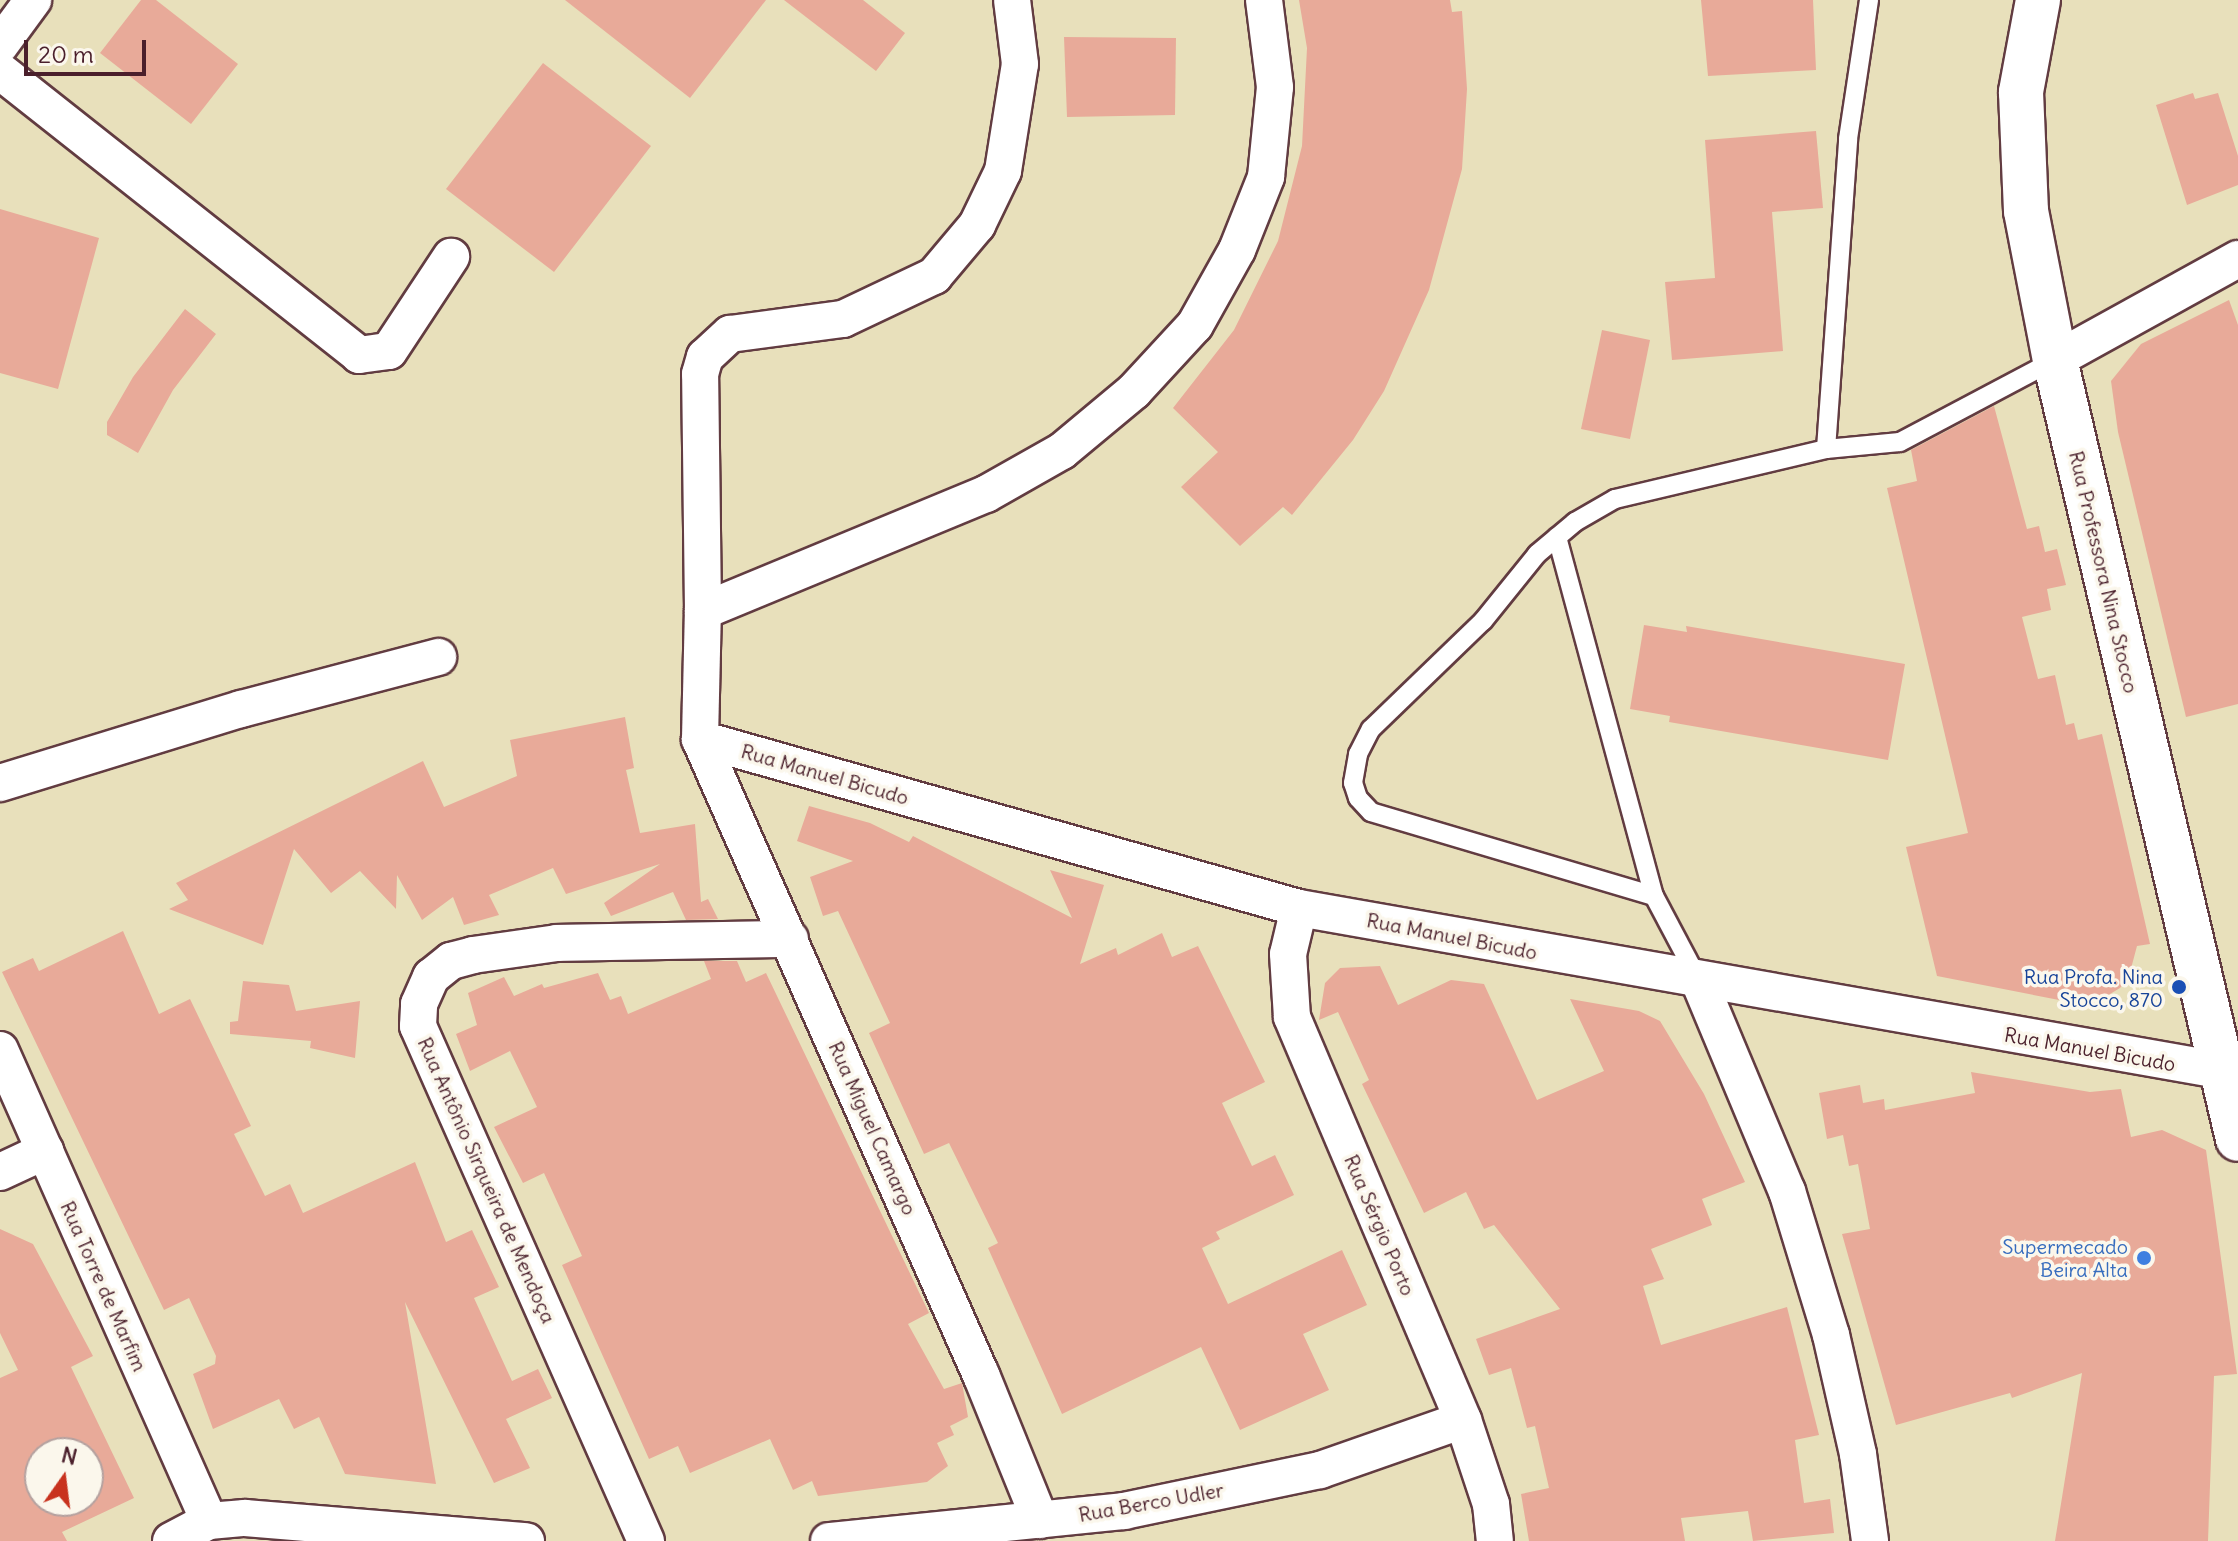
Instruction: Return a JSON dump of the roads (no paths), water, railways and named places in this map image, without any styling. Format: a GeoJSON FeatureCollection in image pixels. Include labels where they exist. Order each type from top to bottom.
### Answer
{"type":"FeatureCollection","features":[{"type":"Feature","properties":{"kind":"street"},"geometry":{"type":"LineString","coordinates":[[0,45],[33,0]]}},
{"type":"Feature","properties":{"kind":"street"},"geometry":{"type":"LineString","coordinates":[[700,739],[703,611],[700,374],[705,357],[730,334],[843,319],[934,276],[977,225],[1003,171],[1020,64],[1012,0]]}},
{"type":"Feature","properties":{"kind":"street"},"geometry":{"type":"LineString","coordinates":[[703,611],[986,494],[1049,458],[1134,391],[1195,325],[1237,250],[1266,177],[1275,87],[1264,0]]}},
{"type":"Feature","properties":{"kind":"street","name":"Rua Professora Nina Stocco"},"geometry":{"type":"LineString","coordinates":[[2038,0],[2024,56],[2021,153],[2026,211],[2055,360],[2219,1070],[2238,1139]]}},
{"type":"Feature","properties":{"kind":"street"},"geometry":{"type":"LineString","coordinates":[[0,71],[359,355],[389,351],[451,257]]}},
{"type":"Feature","properties":{"kind":"street"},"geometry":{"type":"LineString","coordinates":[[2055,360],[2238,259]]}},
{"type":"Feature","properties":{"kind":"street"},"geometry":{"type":"LineString","coordinates":[[0,783],[241,709],[438,657]]}},
{"type":"Feature","properties":{"kind":"street","name":"Rua Manuel Bicudo"},"geometry":{"type":"LineString","coordinates":[[700,739],[1299,908],[1699,981],[2219,1070]]}},
{"type":"Feature","properties":{"kind":"street","name":"Rua Miguel Camargo"},"geometry":{"type":"LineString","coordinates":[[700,739],[790,939],[1040,1520]]}},
{"type":"Feature","properties":{"kind":"street","name":"Rua Sérgio Porto"},"geometry":{"type":"LineString","coordinates":[[1299,908],[1287,968],[1292,1017],[1463,1420],[1491,1504],[1495,1541]]}},
{"type":"Feature","properties":{"kind":"street","name":"Rua Antônio Sirqueira de Mendoça"},"geometry":{"type":"LineString","coordinates":[[646,1541],[418,1026],[419,1004],[431,977],[451,961],[473,955],[557,943],[790,939]]}},
{"type":"Feature","properties":{"kind":"street"},"geometry":{"type":"LineString","coordinates":[[1699,981],[1787,1191],[1831,1335],[1858,1454],[1870,1541]]}},
{"type":"Feature","properties":{"kind":"street","name":"Rua Torre de Marfim"},"geometry":{"type":"LineString","coordinates":[[0,1050],[209,1521]]}},
{"type":"Feature","properties":{"kind":"street"},"geometry":{"type":"LineString","coordinates":[[0,1172],[45,1151]]}},
{"type":"Feature","properties":{"kind":"street","name":"Rua Berco Udler"},"geometry":{"type":"LineString","coordinates":[[829,1541],[1124,1511],[1320,1470],[1463,1420]]}},
{"type":"Feature","properties":{"kind":"street"},"geometry":{"type":"LineString","coordinates":[[171,1541],[209,1521],[312,1521],[449,1537],[526,1541]]}},
{"type":"Feature","properties":{"kind":"lane"},"geometry":{"type":"LineString","coordinates":[[1826,449],[1848,139],[1869,0]]}},
{"type":"Feature","properties":{"kind":"lane"},"geometry":{"type":"LineString","coordinates":[[1654,896],[1371,812],[1358,798],[1353,783],[1358,754],[1371,729],[1483,621],[1557,537],[1615,499],[1826,449],[1900,442],[2055,360]]}},
{"type":"Feature","properties":{"kind":"lane"},"geometry":{"type":"LineString","coordinates":[[1557,537],[1654,896],[1699,981]]}},
{"type":"Feature","properties":{"kind":"place","name":"Rua Profa. Nina Stocco, 870"},"geometry":{"type":"Point","coordinates":[2179,987]}},
{"type":"Feature","properties":{"kind":"place","name":"Supermecado Beira Alta"},"geometry":{"type":"Point","coordinates":[2144,1258]}}]}
